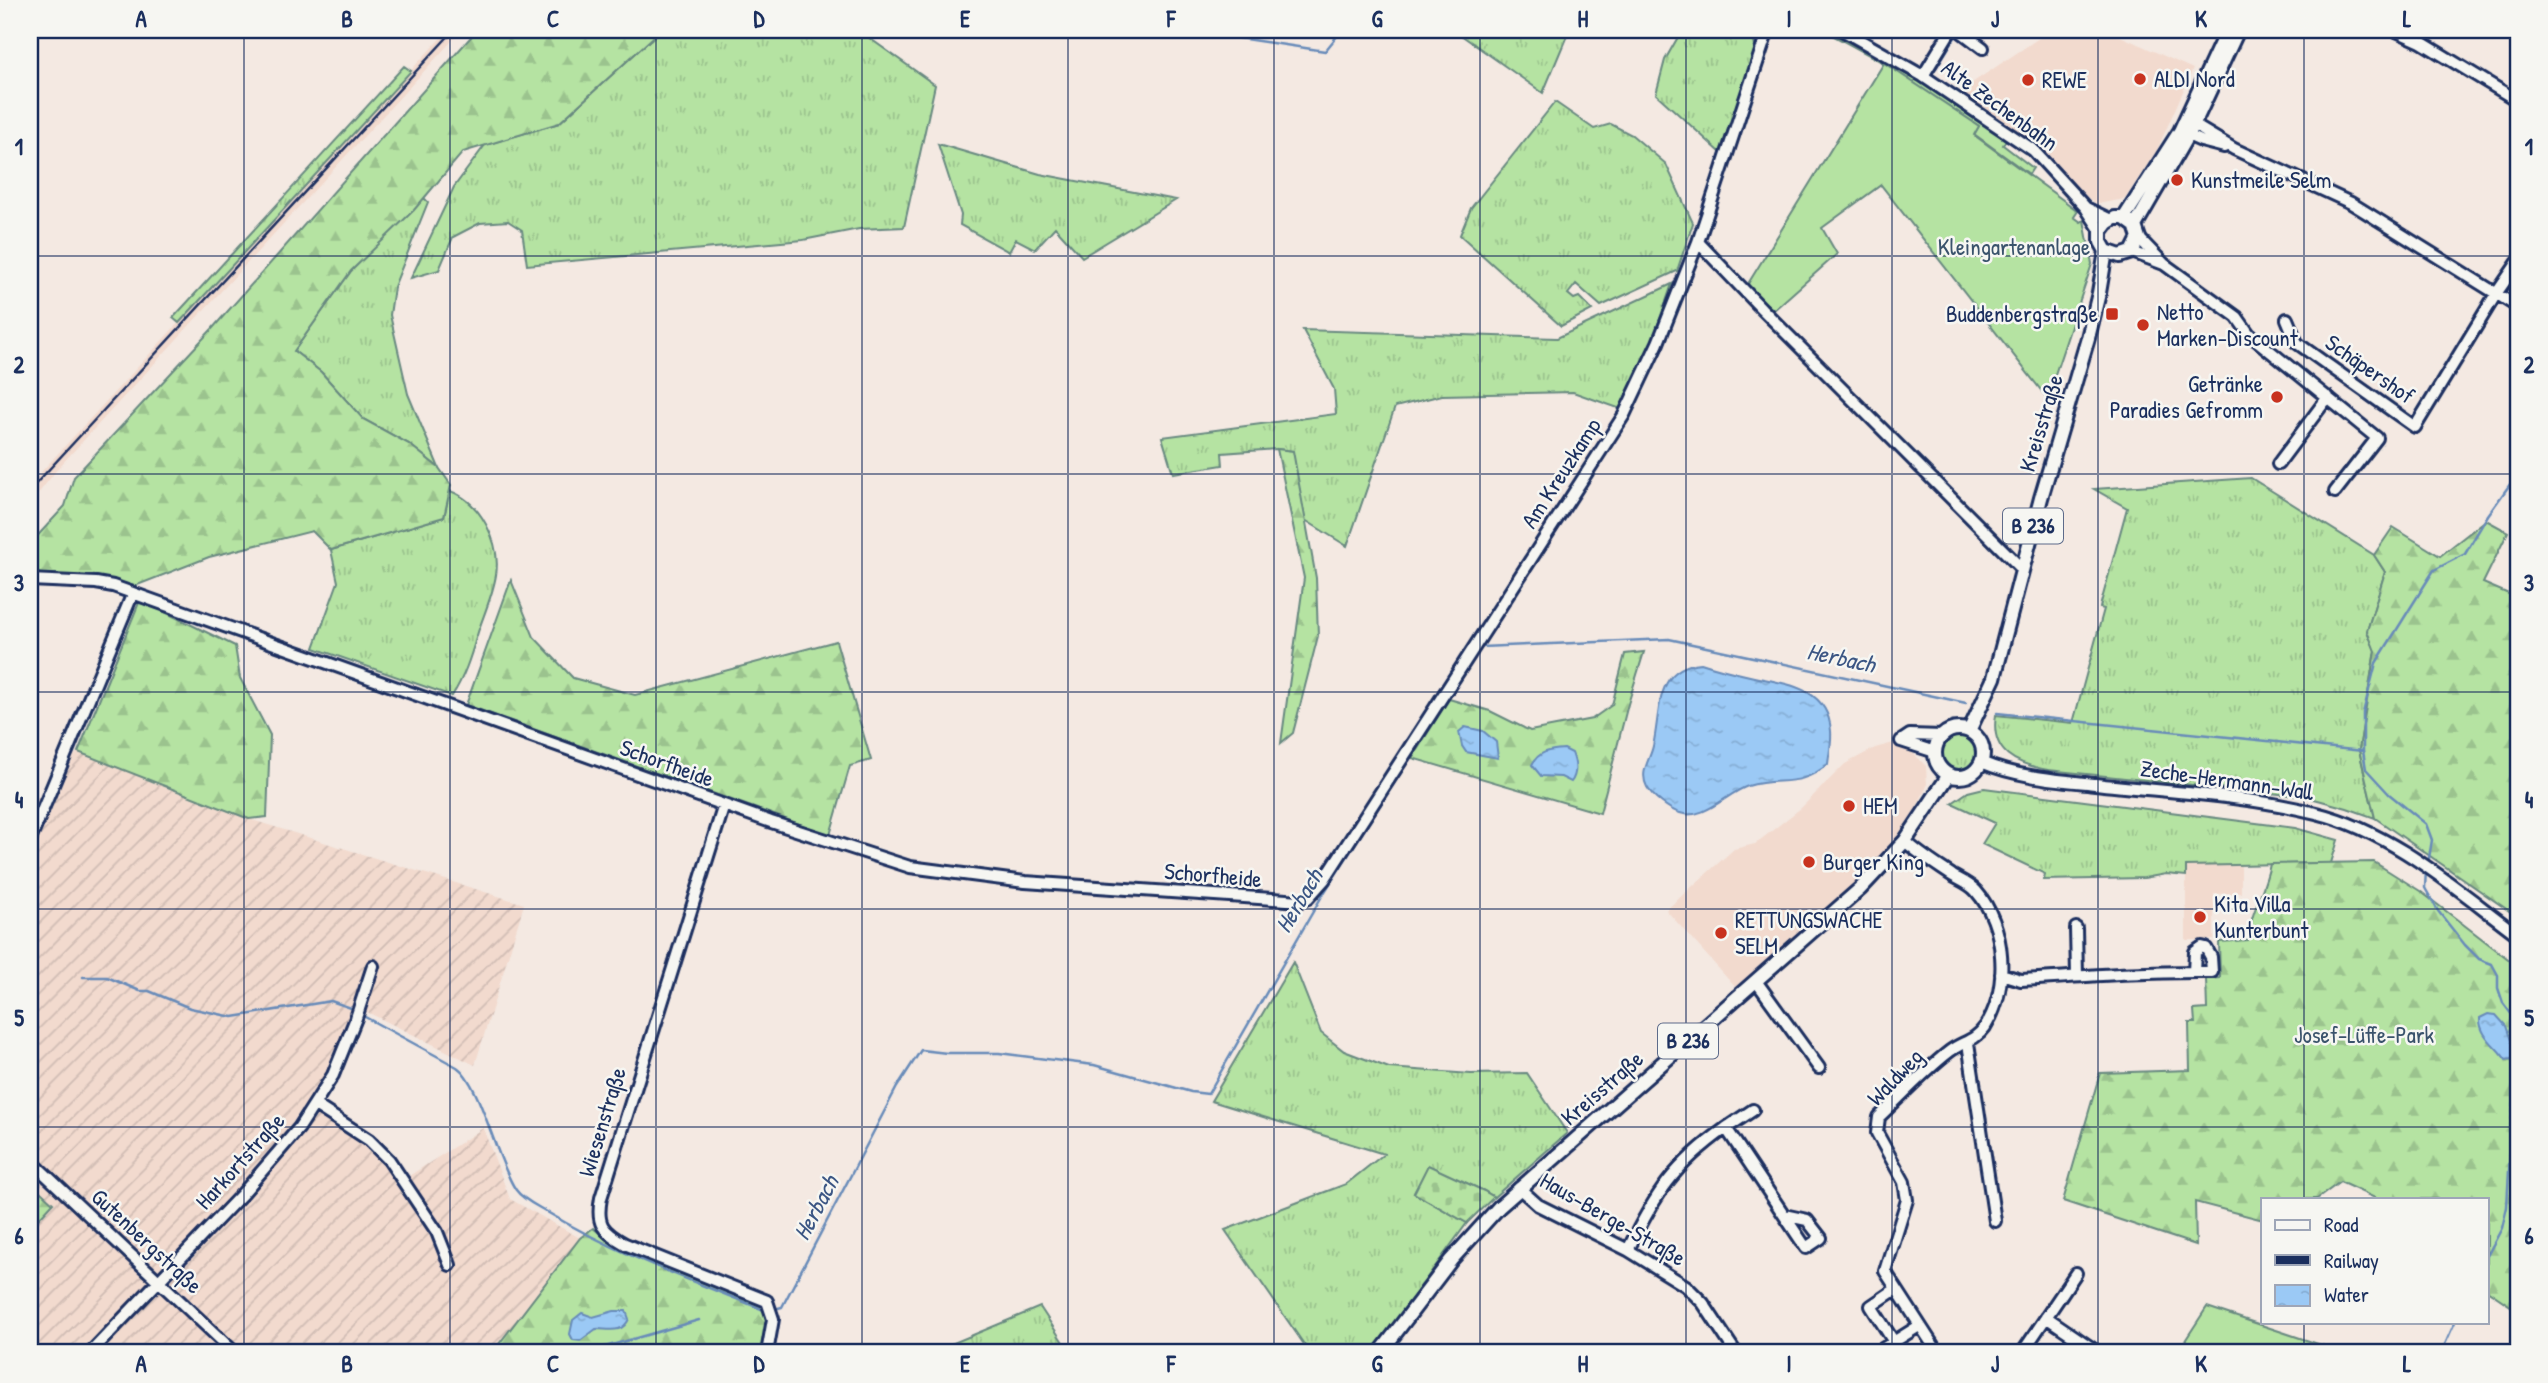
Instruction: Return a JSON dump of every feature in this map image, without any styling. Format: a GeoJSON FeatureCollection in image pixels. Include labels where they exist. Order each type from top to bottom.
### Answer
{"type":"FeatureCollection","features":[{"type":"Feature","properties":{"kind":"main road","name":"Kreisstraße"},"geometry":{"type":"LineString","coordinates":[[2187,128],[2227,30]]}},
{"type":"Feature","properties":{"kind":"main road","name":"Kreisstraße"},"geometry":{"type":"LineString","coordinates":[[2101,286],[2126,254],[2127,226],[2187,128],[2238,30]]}},
{"type":"Feature","properties":{"kind":"main road","name":"Kreisstraße"},"geometry":{"type":"LineString","coordinates":[[1969,731],[1994,678],[2101,286],[2106,251],[2101,242],[2101,231],[2127,226]]}},
{"type":"Feature","properties":{"kind":"main road"},"geometry":{"type":"LineString","coordinates":[[2106,251],[2126,254]]}},
{"type":"Feature","properties":{"kind":"main road"},"geometry":{"type":"LineString","coordinates":[[1954,728],[1969,731],[1981,744],[1981,762],[1976,770],[1968,775],[1949,775],[1936,761],[1935,752],[1942,736],[1954,728]]}},
{"type":"Feature","properties":{"kind":"main road","name":"Kreisstraße"},"geometry":{"type":"LineString","coordinates":[[1380,1353],[1475,1231],[1519,1188],[1860,889],[1905,842],[1949,775]]}},
{"type":"Feature","properties":{"kind":"street","name":"Am Kreuzkamp"},"geometry":{"type":"LineString","coordinates":[[1308,898],[1331,868],[1624,415],[1658,343],[1698,242],[1768,30]]}},
{"type":"Feature","properties":{"kind":"street","name":"Alte Zechenbahn"},"geometry":{"type":"LineString","coordinates":[[1842,30],[1923,76],[2033,150],[2086,208],[2101,231]]}},
{"type":"Feature","properties":{"kind":"street"},"geometry":{"type":"LineString","coordinates":[[1923,76],[1951,30]]}},
{"type":"Feature","properties":{"kind":"street"},"geometry":{"type":"LineString","coordinates":[[1959,30],[1983,48]]}},
{"type":"Feature","properties":{"kind":"street"},"geometry":{"type":"LineString","coordinates":[[2394,30],[2421,42],[2518,101]]}},
{"type":"Feature","properties":{"kind":"street"},"geometry":{"type":"LineString","coordinates":[[2421,42],[2426,30]]}},
{"type":"Feature","properties":{"kind":"street"},"geometry":{"type":"LineString","coordinates":[[2187,128],[2351,202],[2518,307]]}},
{"type":"Feature","properties":{"kind":"street","name":"Alte Zechenbahn"},"geometry":{"type":"LineString","coordinates":[[2086,208],[2127,226],[2164,264],[2236,317],[2249,334],[2377,438],[2334,492]]}},
{"type":"Feature","properties":{"kind":"street"},"geometry":{"type":"LineString","coordinates":[[1698,242],[2022,569]]}},
{"type":"Feature","properties":{"kind":"street","name":"Alte Zechenbahn"},"geometry":{"type":"LineString","coordinates":[[2126,254],[2164,264]]}},
{"type":"Feature","properties":{"kind":"street"},"geometry":{"type":"LineString","coordinates":[[2496,294],[2518,262]]}},
{"type":"Feature","properties":{"kind":"street","name":"Schäpershof"},"geometry":{"type":"LineString","coordinates":[[2287,319],[2297,343],[2416,427],[2496,294]]}},
{"type":"Feature","properties":{"kind":"street"},"geometry":{"type":"LineString","coordinates":[[2278,464],[2328,397]]}},
{"type":"Feature","properties":{"kind":"street","name":"Schorfheide"},"geometry":{"type":"LineString","coordinates":[[30,580],[96,583],[133,593],[724,806],[910,867],[1025,882],[1286,902],[1308,898]]}},
{"type":"Feature","properties":{"kind":"street"},"geometry":{"type":"LineString","coordinates":[[30,840],[133,593]]}},
{"type":"Feature","properties":{"kind":"street"},"geometry":{"type":"LineString","coordinates":[[1935,752],[1901,741],[1910,735],[1942,736]]}},
{"type":"Feature","properties":{"kind":"street","name":"Zeche-Hermann-Wall"},"geometry":{"type":"LineString","coordinates":[[1981,762],[1997,769],[2060,780],[2267,803],[2317,813],[2384,840],[2416,860],[2518,935]]}},
{"type":"Feature","properties":{"kind":"street","name":"Wiesenstraße"},"geometry":{"type":"LineString","coordinates":[[724,806],[610,1167],[598,1217],[606,1232],[625,1244],[766,1301],[771,1306],[774,1319],[767,1353]]}},
{"type":"Feature","properties":{"kind":"street","name":"Waldweg"},"geometry":{"type":"LineString","coordinates":[[1896,1289],[1885,1271],[1907,1199],[1904,1182],[1877,1133],[1879,1117],[1952,1049],[1968,1043],[1984,1027],[1992,1012],[2002,957],[2000,939],[1987,908],[1975,889],[1905,842]]}},
{"type":"Feature","properties":{"kind":"street"},"geometry":{"type":"LineString","coordinates":[[2076,928],[2077,976]]}},
{"type":"Feature","properties":{"kind":"street","name":"Harkortstraße"},"geometry":{"type":"LineString","coordinates":[[90,1353],[280,1151],[315,1105],[333,1075],[358,1013],[373,966]]}},
{"type":"Feature","properties":{"kind":"street"},"geometry":{"type":"LineString","coordinates":[[2001,974],[2021,980],[2193,972]]}},
{"type":"Feature","properties":{"kind":"street"},"geometry":{"type":"LineString","coordinates":[[1756,981],[1819,1068]]}},
{"type":"Feature","properties":{"kind":"street"},"geometry":{"type":"LineString","coordinates":[[1968,1043],[1994,1221]]}},
{"type":"Feature","properties":{"kind":"street"},"geometry":{"type":"LineString","coordinates":[[315,1105],[369,1140],[389,1160],[437,1232],[450,1265]]}},
{"type":"Feature","properties":{"kind":"street"},"geometry":{"type":"LineString","coordinates":[[1628,1250],[1667,1180],[1684,1161],[1754,1110]]}},
{"type":"Feature","properties":{"kind":"street"},"geometry":{"type":"LineString","coordinates":[[1726,1128],[1784,1216]]}},
{"type":"Feature","properties":{"kind":"street","name":"Gutenbergstraße"},"geometry":{"type":"LineString","coordinates":[[30,1160],[235,1353]]}},
{"type":"Feature","properties":{"kind":"street","name":"Haus-Berge-Straße"},"geometry":{"type":"LineString","coordinates":[[1519,1188],[1538,1205],[1628,1250],[1695,1293],[1736,1353]]}},
{"type":"Feature","properties":{"kind":"street"},"geometry":{"type":"LineString","coordinates":[[2022,1353],[2076,1273]]}},
{"type":"Feature","properties":{"kind":"street"},"geometry":{"type":"LineString","coordinates":[[1901,1353],[1871,1306],[1896,1289],[1938,1353]]}},
{"type":"Feature","properties":{"kind":"street"},"geometry":{"type":"LineString","coordinates":[[2046,1317],[2099,1353]]}},
{"type":"Feature","properties":{"kind":"street"},"geometry":{"type":"LineString","coordinates":[[1876,1353],[1919,1326]]}},
{"type":"Feature","properties":{"kind":"shaded area"},"geometry":{"type":"Polygon","coordinates":[[[448,30],[462,30],[59,467],[30,504],[30,484],[448,30]]]}},
{"type":"Feature","properties":{"kind":"shaded area"},"geometry":{"type":"Polygon","coordinates":[[[2051,30],[2107,30],[2193,69],[2157,150],[2125,199],[2097,204],[2073,185],[2034,143],[1960,91],[2051,30]]]}},
{"type":"Feature","properties":{"kind":"shaded area"},"geometry":{"type":"Polygon","coordinates":[[[1901,741],[1926,766],[1927,786],[1909,823],[1853,887],[1737,989],[1666,910],[1734,849],[1755,844],[1801,808],[1845,764],[1875,748],[1901,741]]]}},
{"type":"Feature","properties":{"kind":"shaded area"},"geometry":{"type":"Polygon","coordinates":[[[78,752],[249,819],[524,904],[475,1065],[367,1012],[324,1102],[380,1139],[409,1176],[483,1128],[510,1199],[580,1238],[492,1353],[30,1353],[30,794],[48,801],[63,763],[78,752]]]}},
{"type":"Feature","properties":{"kind":"shaded area","name":"Kita Villa Kunterbunt"},"geometry":{"type":"Polygon","coordinates":[[[2186,866],[2241,866],[2241,893],[2214,894],[2214,940],[2186,940],[2186,866]]]}},
{"type":"Feature","properties":{"kind":"green space"},"geometry":{"type":"Polygon","coordinates":[[[477,30],[661,30],[559,123],[463,152],[414,210],[351,271],[294,351],[321,372],[363,419],[409,444],[439,468],[451,485],[444,517],[331,550],[312,531],[209,557],[135,586],[108,579],[30,573],[30,544],[65,506],[74,477],[212,329],[477,30]]]}},
{"type":"Feature","properties":{"kind":"green space"},"geometry":{"type":"Polygon","coordinates":[[[661,30],[858,30],[935,85],[904,227],[859,229],[803,240],[527,265],[522,230],[508,221],[480,223],[453,237],[439,270],[411,278],[454,187],[485,145],[559,123],[661,30]]]}},
{"type":"Feature","properties":{"kind":"green space"},"geometry":{"type":"Polygon","coordinates":[[[1454,30],[1617,30],[1616,33],[1568,33],[1543,93],[1454,30]]]}},
{"type":"Feature","properties":{"kind":"green space"},"geometry":{"type":"Polygon","coordinates":[[[1682,30],[1744,30],[1754,42],[1756,51],[1720,152],[1656,94],[1665,60],[1682,30]]]}},
{"type":"Feature","properties":{"kind":"green space"},"geometry":{"type":"Polygon","coordinates":[[[1823,30],[1839,34],[1887,58],[2007,138],[2003,145],[2033,168],[2029,174],[1974,134],[1979,126],[1884,63],[1823,30]]]}},
{"type":"Feature","properties":{"kind":"green space","name":"Kleingartenanlage"},"geometry":{"type":"Polygon","coordinates":[[[1884,63],[1979,126],[1974,135],[2078,211],[2074,217],[2081,222],[2084,220],[2092,264],[2047,398],[1881,185],[1822,228],[1837,254],[1774,310],[1746,287],[1884,63]]]}},
{"type":"Feature","properties":{"kind":"green space"},"geometry":{"type":"Polygon","coordinates":[[[404,66],[411,71],[179,323],[173,318],[404,66]]]}},
{"type":"Feature","properties":{"kind":"green space"},"geometry":{"type":"Polygon","coordinates":[[[1555,102],[1594,129],[1611,124],[1632,135],[1666,164],[1693,223],[1677,271],[1601,306],[1576,284],[1568,294],[1574,299],[1579,297],[1592,310],[1561,326],[1460,235],[1471,208],[1555,102]]]}},
{"type":"Feature","properties":{"kind":"green space"},"geometry":{"type":"Polygon","coordinates":[[[938,144],[1040,174],[1176,200],[1082,257],[1055,227],[1035,249],[1016,239],[1009,252],[960,225],[961,215],[938,144]]]}},
{"type":"Feature","properties":{"kind":"green space"},"geometry":{"type":"Polygon","coordinates":[[[424,198],[428,202],[394,287],[390,315],[408,394],[439,468],[409,444],[363,419],[321,372],[294,351],[351,271],[424,198]]]}},
{"type":"Feature","properties":{"kind":"green space"},"geometry":{"type":"Polygon","coordinates":[[[1672,284],[1653,339],[1621,409],[1573,392],[1442,395],[1395,407],[1347,546],[1305,520],[1292,451],[1277,449],[1222,453],[1223,465],[1173,473],[1162,437],[1336,414],[1334,389],[1303,330],[1557,338],[1672,284]]]}},
{"type":"Feature","properties":{"kind":"green space"},"geometry":{"type":"Polygon","coordinates":[[[1277,449],[1293,451],[1316,578],[1318,636],[1293,733],[1281,743],[1304,578],[1277,449]]]}},
{"type":"Feature","properties":{"kind":"green space"},"geometry":{"type":"Polygon","coordinates":[[[2251,478],[2374,555],[2385,572],[2367,631],[2375,650],[2359,750],[2375,818],[2307,797],[2048,770],[2016,760],[2001,748],[1995,728],[1996,715],[2073,723],[2104,609],[2100,608],[2101,603],[2127,508],[2094,489],[2251,478]]]}},
{"type":"Feature","properties":{"kind":"green space"},"geometry":{"type":"Polygon","coordinates":[[[450,491],[461,496],[479,514],[492,537],[497,563],[491,597],[461,681],[452,696],[314,648],[338,582],[331,550],[444,517],[450,491]]]}},
{"type":"Feature","properties":{"kind":"green space"},"geometry":{"type":"Polygon","coordinates":[[[2486,520],[2508,532],[2483,583],[2518,598],[2518,917],[2375,818],[2359,750],[2375,651],[2367,631],[2385,572],[2374,555],[2393,527],[2440,556],[2486,520]]]}},
{"type":"Feature","properties":{"kind":"green space"},"geometry":{"type":"Polygon","coordinates":[[[511,580],[534,637],[573,678],[635,695],[836,641],[871,760],[850,766],[830,835],[466,705],[511,580]]]}},
{"type":"Feature","properties":{"kind":"green space"},"geometry":{"type":"Polygon","coordinates":[[[140,600],[235,646],[240,678],[270,735],[267,817],[249,819],[78,752],[140,600]]]}},
{"type":"Feature","properties":{"kind":"green space"},"geometry":{"type":"Polygon","coordinates":[[[1644,652],[1600,813],[1412,758],[1449,699],[1490,711],[1530,731],[1592,719],[1612,705],[1625,654],[1644,652]]]}},
{"type":"Feature","properties":{"kind":"green space"},"geometry":{"type":"Polygon","coordinates":[[[1960,733],[1973,739],[1979,752],[1973,765],[1960,771],[1947,765],[1941,752],[1947,739],[1960,733]]]}},
{"type":"Feature","properties":{"kind":"green space"},"geometry":{"type":"Polygon","coordinates":[[[1984,788],[2295,828],[2338,840],[2331,863],[2186,866],[2186,876],[2166,874],[2144,878],[2044,880],[2045,874],[1982,844],[1995,823],[1952,803],[1968,792],[1984,788]]]}},
{"type":"Feature","properties":{"kind":"green space","name":"Josef-Lüffe-Park"},"geometry":{"type":"Polygon","coordinates":[[[2374,862],[2420,891],[2516,965],[2518,1311],[2488,1291],[2488,1198],[2375,1198],[2340,1182],[2318,1198],[2261,1198],[2261,1219],[2195,1202],[2196,1245],[2063,1201],[2100,1073],[2190,1070],[2189,1023],[2195,1023],[2194,1010],[2207,1009],[2206,979],[2220,978],[2219,942],[2248,940],[2270,864],[2374,862]]]}},
{"type":"Feature","properties":{"kind":"green space"},"geometry":{"type":"Polygon","coordinates":[[[1293,962],[1321,1033],[1344,1051],[1389,1068],[1471,1074],[1527,1073],[1567,1133],[1494,1197],[1428,1166],[1414,1193],[1467,1223],[1372,1353],[1310,1353],[1225,1230],[1346,1184],[1384,1154],[1211,1101],[1293,962]]]}},
{"type":"Feature","properties":{"kind":"green space"},"geometry":{"type":"Polygon","coordinates":[[[1428,1165],[1494,1197],[1467,1223],[1414,1193],[1428,1165]]]}},
{"type":"Feature","properties":{"kind":"green space"},"geometry":{"type":"Polygon","coordinates":[[[30,1182],[53,1203],[30,1228],[30,1182]]]}},
{"type":"Feature","properties":{"kind":"green space"},"geometry":{"type":"Polygon","coordinates":[[[593,1228],[613,1244],[758,1300],[767,1312],[769,1325],[762,1353],[492,1353],[580,1238],[593,1228]]]}},
{"type":"Feature","properties":{"kind":"green space"},"geometry":{"type":"Polygon","coordinates":[[[1040,1307],[1070,1353],[928,1353],[932,1352],[1040,1307]]]}},
{"type":"Feature","properties":{"kind":"green space"},"geometry":{"type":"Polygon","coordinates":[[[2207,1307],[2345,1353],[2177,1353],[2207,1307]]]}},
{"type":"Feature","properties":{"kind":"water"},"geometry":{"type":"Polygon","coordinates":[[[1701,663],[1780,682],[1814,697],[1828,717],[1831,735],[1828,764],[1798,780],[1760,783],[1740,789],[1698,813],[1680,813],[1661,802],[1647,787],[1644,776],[1653,746],[1662,693],[1675,673],[1686,666],[1701,663]]]}},
{"type":"Feature","properties":{"kind":"water"},"geometry":{"type":"Polygon","coordinates":[[[1465,727],[1483,731],[1496,742],[1498,758],[1466,752],[1459,732],[1465,727]]]}},
{"type":"Feature","properties":{"kind":"water"},"geometry":{"type":"Polygon","coordinates":[[[1564,749],[1572,753],[1575,760],[1575,772],[1571,782],[1561,777],[1541,776],[1532,765],[1541,754],[1564,749]]]}},
{"type":"Feature","properties":{"kind":"water"},"geometry":{"type":"Polygon","coordinates":[[[2488,1014],[2496,1015],[2506,1026],[2515,1052],[2512,1059],[2506,1060],[2482,1030],[2480,1018],[2488,1014]]]}},
{"type":"Feature","properties":{"kind":"water"},"geometry":{"type":"Polygon","coordinates":[[[614,1311],[626,1311],[629,1319],[623,1327],[615,1330],[596,1329],[580,1341],[573,1340],[570,1334],[573,1320],[582,1313],[593,1317],[614,1311]]]}},
{"type":"Feature","properties":{"kind":"waterway"},"geometry":{"type":"LineString","coordinates":[[1185,30],[1325,51],[1342,30]]}},
{"type":"Feature","properties":{"kind":"waterway"},"geometry":{"type":"LineString","coordinates":[[1936,68],[1957,34]]}},
{"type":"Feature","properties":{"kind":"waterway"},"geometry":{"type":"LineString","coordinates":[[2428,864],[2432,840],[2426,824],[2389,794],[2366,769],[2363,713],[2376,663],[2434,570],[2465,554],[2488,515],[2518,473]]}},
{"type":"Feature","properties":{"kind":"waterway","name":"Herbach"},"geometry":{"type":"LineString","coordinates":[[774,1309],[782,1307],[897,1087],[921,1050],[999,1053],[1094,1065],[1191,1092],[1208,1094],[1322,896],[1481,647],[1669,639],[1966,703]]}},
{"type":"Feature","properties":{"kind":"waterway","name":"Herbach"},"geometry":{"type":"LineString","coordinates":[[1997,713],[2363,751]]}},
{"type":"Feature","properties":{"kind":"waterway"},"geometry":{"type":"LineString","coordinates":[[2426,870],[2425,888],[2438,911],[2479,959],[2492,964],[2498,975],[2498,988],[2503,1003],[2518,1023]]}},
{"type":"Feature","properties":{"kind":"waterway"},"geometry":{"type":"LineString","coordinates":[[83,977],[107,977],[190,1008],[233,1017],[331,1001],[351,1008]]}},
{"type":"Feature","properties":{"kind":"waterway"},"geometry":{"type":"LineString","coordinates":[[365,1017],[457,1067],[465,1075],[481,1105],[509,1178],[526,1200],[626,1253],[764,1310]]}},
{"type":"Feature","properties":{"kind":"waterway"},"geometry":{"type":"LineString","coordinates":[[2488,1254],[2502,1228],[2507,1207],[2512,1116],[2518,1078]]}},
{"type":"Feature","properties":{"kind":"waterway"},"geometry":{"type":"LineString","coordinates":[[584,1353],[699,1320]]}},
{"type":"Feature","properties":{"kind":"waterway"},"geometry":{"type":"LineString","coordinates":[[2442,1351],[2454,1324]]}},
{"type":"Feature","properties":{"kind":"railway"},"geometry":{"type":"LineString","coordinates":[[30,490],[454,30]]}},
{"type":"Feature","properties":{"kind":"place","name":"ALDI Nord"},"geometry":{"type":"Point","coordinates":[2140,79]}},
{"type":"Feature","properties":{"kind":"place","name":"REWE"},"geometry":{"type":"Point","coordinates":[2028,80]}},
{"type":"Feature","properties":{"kind":"place","name":"Kunstmeile Selm"},"geometry":{"type":"Point","coordinates":[2177,180]}},
{"type":"Feature","properties":{"kind":"place","name":"Buddenbergstraße"},"geometry":{"type":"Point","coordinates":[2112,314]}},
{"type":"Feature","properties":{"kind":"place","name":"Netto Marken-Discount"},"geometry":{"type":"Point","coordinates":[2143,325]}},
{"type":"Feature","properties":{"kind":"place","name":"Getränke Paradies Gefromm"},"geometry":{"type":"Point","coordinates":[2277,397]}},
{"type":"Feature","properties":{"kind":"place","name":"HEM"},"geometry":{"type":"Point","coordinates":[1849,806]}},
{"type":"Feature","properties":{"kind":"place","name":"Burger King"},"geometry":{"type":"Point","coordinates":[1809,862]}},
{"type":"Feature","properties":{"kind":"place","name":"Kita Villa Kunterbunt"},"geometry":{"type":"Point","coordinates":[2200,917]}},
{"type":"Feature","properties":{"kind":"place","name":"RETTUNGSWACHE SELM"},"geometry":{"type":"Point","coordinates":[1721,933]}}]}
